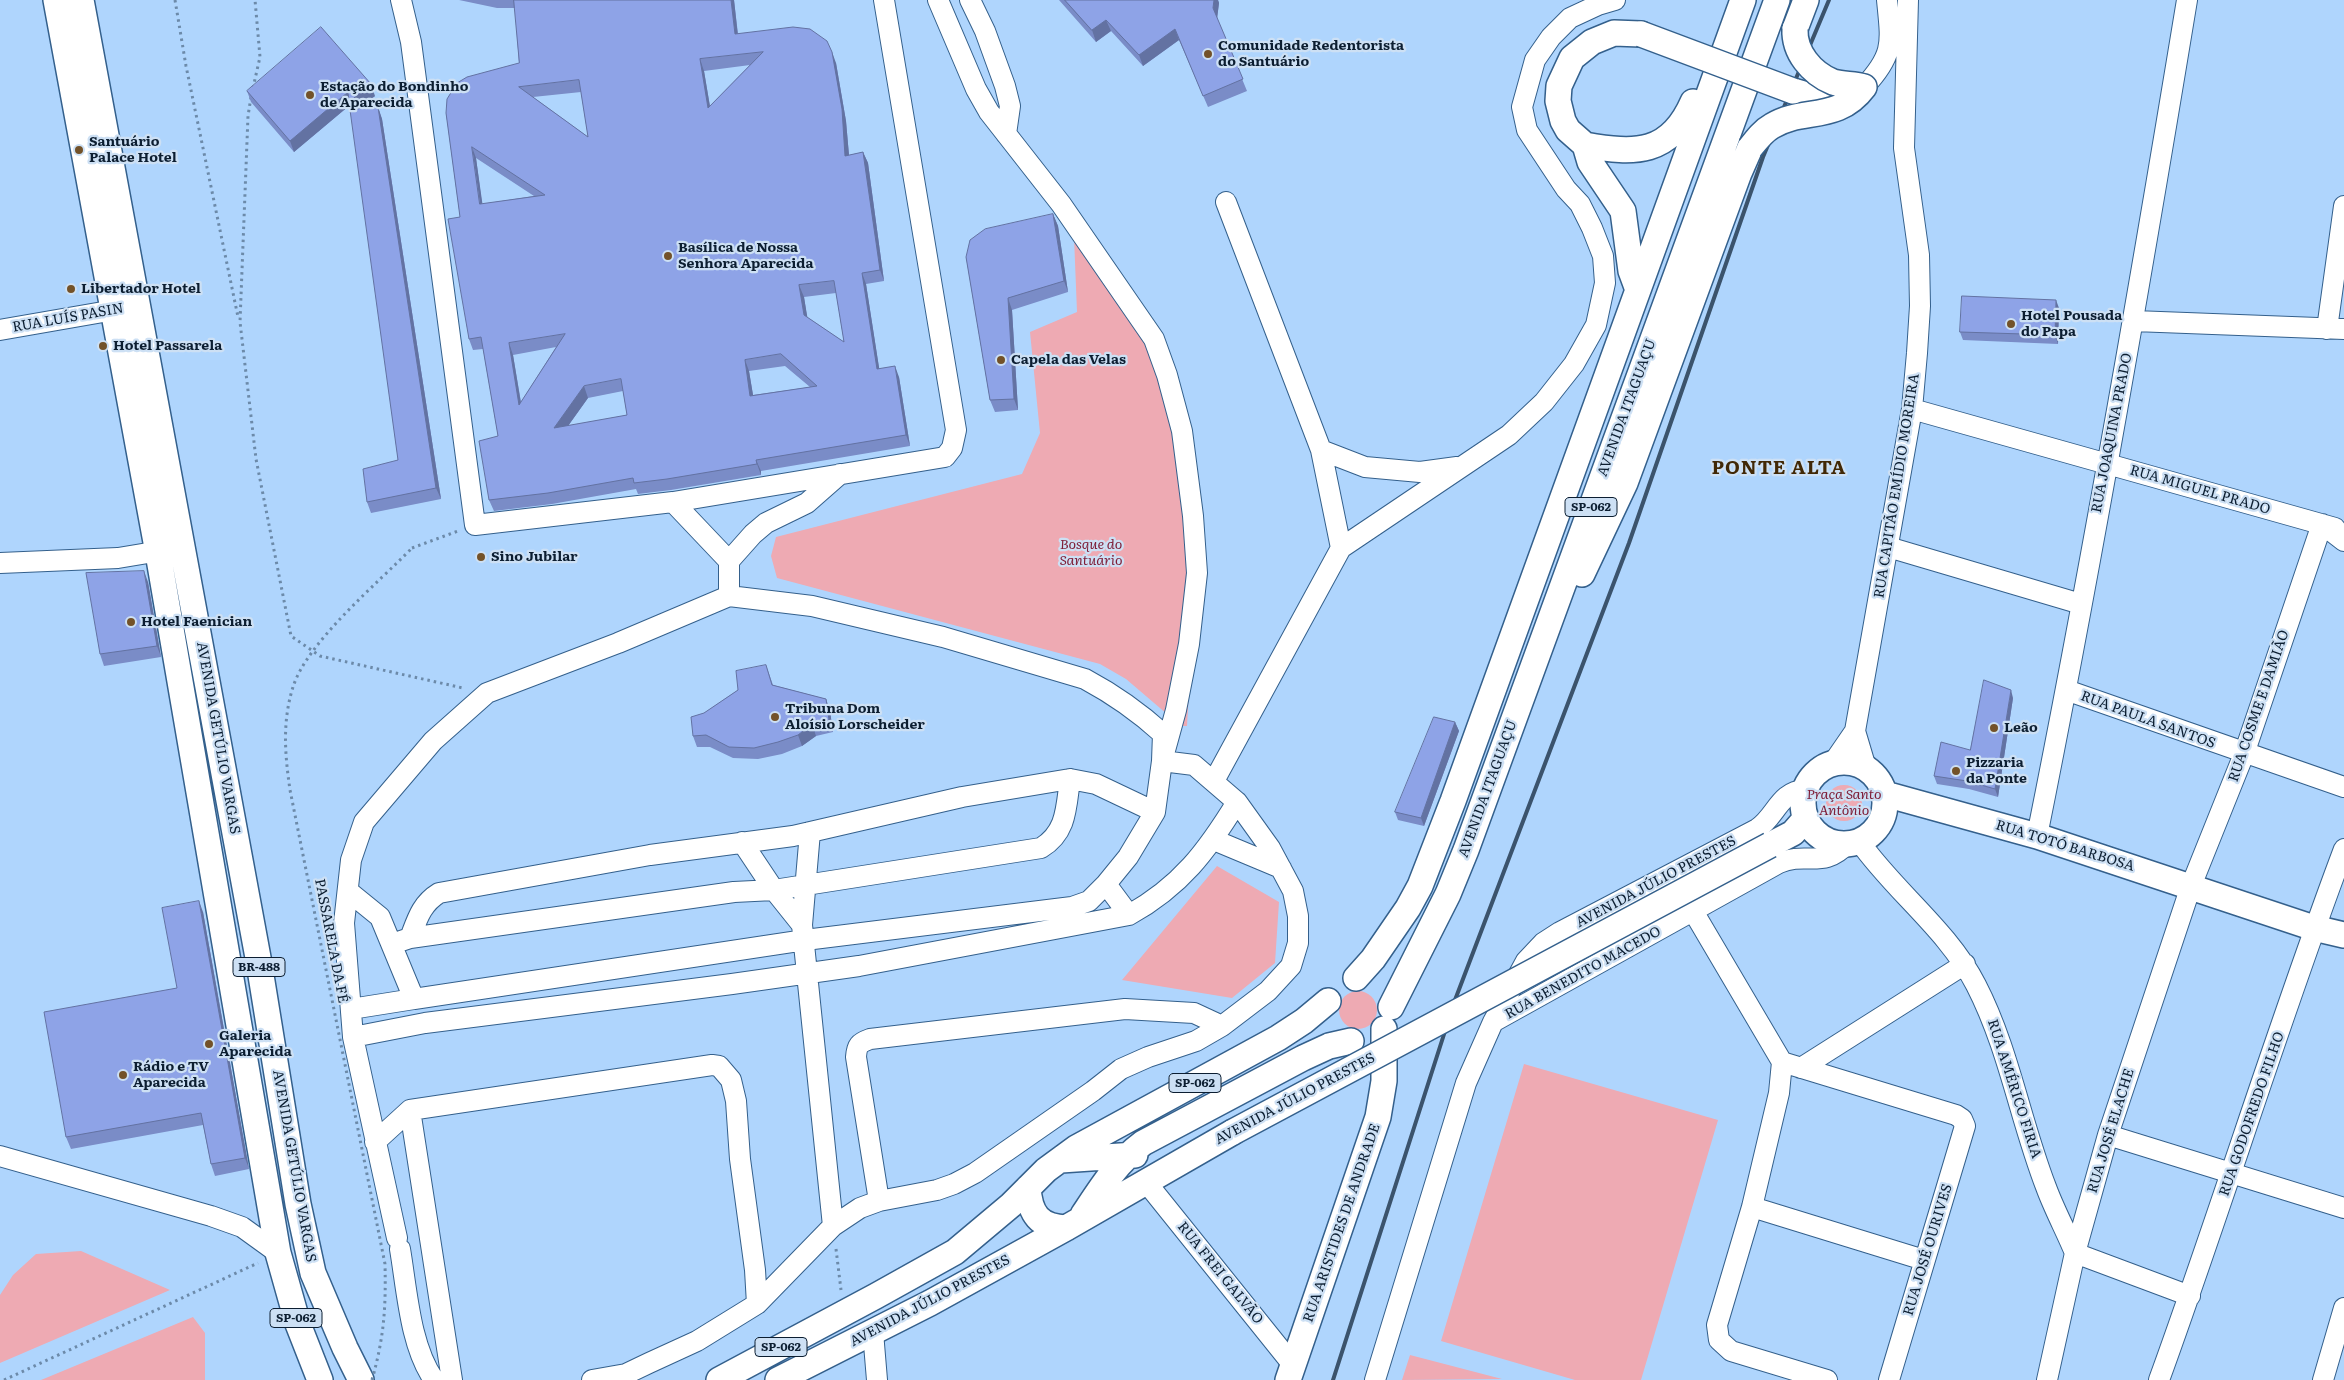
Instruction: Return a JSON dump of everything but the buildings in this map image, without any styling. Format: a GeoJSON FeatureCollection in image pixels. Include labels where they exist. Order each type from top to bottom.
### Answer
{"type":"FeatureCollection","features":[{"type":"Feature","properties":{"kind":"main road","name":"AVENIDA GETÚLIO VARGAS"},"geometry":{"type":"LineString","coordinates":[[56,0],[125,309],[183,546],[268,1022],[298,1204],[311,1265],[345,1348],[361,1380]]}},
{"type":"Feature","properties":{"kind":"main road","name":"AVENIDA GETÚLIO VARGAS"},"geometry":{"type":"LineString","coordinates":[[81,0],[158,553],[278,1253],[298,1324],[320,1380]]}},
{"type":"Feature","properties":{"kind":"main road","name":"AVENIDA ITAGUAÇU"},"geometry":{"type":"LineString","coordinates":[[1356,978],[1387,940],[1420,886],[1453,801],[1743,0]]}},
{"type":"Feature","properties":{"kind":"main road","name":"AVENIDA ITAGUAÇU"},"geometry":{"type":"LineString","coordinates":[[1387,1018],[1448,894],[1466,850],[1776,0]]}},
{"type":"Feature","properties":{"kind":"main road"},"geometry":{"type":"LineString","coordinates":[[1806,0],[1795,29],[1794,39],[1798,51],[1815,71],[1833,82],[1864,87]]}},
{"type":"Feature","properties":{"kind":"main road"},"geometry":{"type":"LineString","coordinates":[[1638,290],[1631,271],[1623,211],[1590,162],[1585,145],[1566,126],[1558,101],[1559,86],[1572,58],[1592,42],[1614,33],[1641,34],[1811,96],[1827,99],[1840,98],[1864,87]]}},
{"type":"Feature","properties":{"kind":"main road"},"geometry":{"type":"LineString","coordinates":[[1585,145],[1632,151],[1660,142],[1685,122],[1698,92],[1716,72]]}},
{"type":"Feature","properties":{"kind":"main road"},"geometry":{"type":"LineString","coordinates":[[1550,619],[1572,595],[1626,483],[1739,172],[1750,148],[1761,134],[1773,125],[1836,109],[1855,99],[1864,87]]}},
{"type":"Feature","properties":{"kind":"main road"},"geometry":{"type":"LineString","coordinates":[[1851,762],[1866,768],[1876,776],[1884,794],[1884,812],[1874,831],[1854,842],[1832,842],[1804,827],[1803,808],[1805,790],[1816,773],[1833,763],[1851,762]]}},
{"type":"Feature","properties":{"kind":"main road","name":"RUA TOTÓ BARBOSA"},"geometry":{"type":"LineString","coordinates":[[1884,794],[2037,836],[2314,928],[2344,936]]}},
{"type":"Feature","properties":{"kind":"main road","name":"RUA TOTÓ BARBOSA"},"geometry":{"type":"LineString","coordinates":[[1880,822],[1910,814],[1937,810]]}},
{"type":"Feature","properties":{"kind":"main road","name":"AVENIDA JÚLIO PRESTES"},"geometry":{"type":"LineString","coordinates":[[800,1373],[1073,1224],[1228,1134],[1804,827]]}},
{"type":"Feature","properties":{"kind":"main road"},"geometry":{"type":"LineString","coordinates":[[1356,978],[1366,979],[1379,986],[1388,997],[1387,1018]]}},
{"type":"Feature","properties":{"kind":"main road","name":"SP-062"},"geometry":{"type":"LineString","coordinates":[[719,1380],[954,1252],[1059,1160],[1076,1148],[1278,1038],[1304,1021],[1328,1001],[1338,985],[1356,978]]}},
{"type":"Feature","properties":{"kind":"main road"},"geometry":{"type":"LineString","coordinates":[[1328,1001],[1329,1021],[1342,1037],[1356,1041],[1373,1050],[1383,1063]]}},
{"type":"Feature","properties":{"kind":"main road","name":"SP-062"},"geometry":{"type":"LineString","coordinates":[[1356,1041],[1369,1040],[1387,1018]]}},
{"type":"Feature","properties":{"kind":"main road","name":"RUA ARISTIDES DE ANDRADE"},"geometry":{"type":"LineString","coordinates":[[1291,1372],[1373,1136],[1382,1100],[1387,1018]]}},
{"type":"Feature","properties":{"kind":"main road"},"geometry":{"type":"LineString","coordinates":[[241,1030],[268,1022]]}},
{"type":"Feature","properties":{"kind":"main road","name":"AVENIDA JÚLIO PRESTES"},"geometry":{"type":"LineString","coordinates":[[1073,1224],[1126,1155],[1143,1143],[1303,1058],[1329,1046],[1356,1041]]}},
{"type":"Feature","properties":{"kind":"main road"},"geometry":{"type":"LineString","coordinates":[[1059,1160],[1164,1151],[1228,1134]]}},
{"type":"Feature","properties":{"kind":"main road"},"geometry":{"type":"LineString","coordinates":[[1028,1188],[1032,1208],[1040,1221],[1054,1228],[1073,1224]]}},
{"type":"Feature","properties":{"kind":"main road"},"geometry":{"type":"LineString","coordinates":[[785,1345],[800,1373]]}},
{"type":"Feature","properties":{"kind":"street"},"geometry":{"type":"LineString","coordinates":[[401,0],[411,42],[475,525],[673,502],[945,457],[952,448],[956,430],[884,0]]}},
{"type":"Feature","properties":{"kind":"street"},"geometry":{"type":"LineString","coordinates":[[350,1009],[803,933],[1072,907],[1089,901],[1128,858],[1154,812],[1162,761],[1176,710],[1189,644],[1197,573],[1193,516],[1182,431],[1167,375],[1154,339],[1061,204],[989,112],[976,89],[938,0]]}},
{"type":"Feature","properties":{"kind":"street"},"geometry":{"type":"LineString","coordinates":[[970,0],[986,31],[1010,106],[1006,134]]}},
{"type":"Feature","properties":{"kind":"street"},"geometry":{"type":"LineString","coordinates":[[1214,781],[1341,548],[1509,435],[1544,402],[1574,364],[1596,325],[1605,283],[1603,256],[1580,204],[1566,189],[1527,130],[1522,107],[1535,60],[1551,37],[1570,18],[1598,5],[1615,0]]}},
{"type":"Feature","properties":{"kind":"street"},"geometry":{"type":"LineString","coordinates":[[1864,87],[1885,62],[1889,49],[1887,0]]}},
{"type":"Feature","properties":{"kind":"street","name":"RUA CAPITÃO EMÍDIO MOREIRA"},"geometry":{"type":"LineString","coordinates":[[1833,763],[1855,731],[1912,409],[1920,306],[1919,255],[1904,148],[1908,0]]}},
{"type":"Feature","properties":{"kind":"street","name":"RUA JOAQUINA PRADO"},"geometry":{"type":"LineString","coordinates":[[2037,836],[2134,322],[2187,0]]}},
{"type":"Feature","properties":{"kind":"street"},"geometry":{"type":"LineString","coordinates":[[1226,202],[1321,450],[1341,548]]}},
{"type":"Feature","properties":{"kind":"street"},"geometry":{"type":"LineString","coordinates":[[2134,322],[2336,329],[2344,206]]}},
{"type":"Feature","properties":{"kind":"street","name":"RUA LUÍS PASIN"},"geometry":{"type":"LineString","coordinates":[[0,330],[125,309]]}},
{"type":"Feature","properties":{"kind":"street","name":"RUA MIGUEL PRADO"},"geometry":{"type":"LineString","coordinates":[[1912,409],[2344,530]]}},
{"type":"Feature","properties":{"kind":"street"},"geometry":{"type":"LineString","coordinates":[[1321,450],[1365,466],[1420,472],[1464,466]]}},
{"type":"Feature","properties":{"kind":"street"},"geometry":{"type":"LineString","coordinates":[[729,596],[729,561],[753,534],[766,523],[807,503],[840,474]]}},
{"type":"Feature","properties":{"kind":"street"},"geometry":{"type":"LineString","coordinates":[[673,502],[729,561]]}},
{"type":"Feature","properties":{"kind":"street"},"geometry":{"type":"LineString","coordinates":[[2322,524],[2344,541]]}},
{"type":"Feature","properties":{"kind":"street","name":"RUA COSME E DAMIÃO"},"geometry":{"type":"LineString","coordinates":[[2191,886],[2244,754],[2322,524]]}},
{"type":"Feature","properties":{"kind":"street"},"geometry":{"type":"LineString","coordinates":[[0,563],[118,558],[158,553],[183,546]]}},
{"type":"Feature","properties":{"kind":"street"},"geometry":{"type":"LineString","coordinates":[[1888,547],[2080,604]]}},
{"type":"Feature","properties":{"kind":"street"},"geometry":{"type":"LineString","coordinates":[[434,1380],[416,1340],[398,1244],[353,1037],[344,923],[351,860],[364,822],[433,741],[487,693],[618,643],[729,596],[812,606],[943,637],[1085,679],[1102,688],[1163,734],[1162,761]]}},
{"type":"Feature","properties":{"kind":"street","name":"RUA PAULA SANTOS"},"geometry":{"type":"LineString","coordinates":[[2066,690],[2244,754],[2344,787]]}},
{"type":"Feature","properties":{"kind":"street","name":"RUA CAPITÃO EMÍDIO MOREIRA"},"geometry":{"type":"LineString","coordinates":[[1855,731],[1866,768]]}},
{"type":"Feature","properties":{"kind":"street"},"geometry":{"type":"LineString","coordinates":[[592,1380],[626,1374],[697,1341],[757,1304],[833,1226],[860,1208],[879,1201],[937,1190],[954,1184],[1022,1140],[1121,1069],[1148,1057],[1196,1041],[1222,1026],[1268,992],[1291,966],[1298,943],[1298,916],[1293,891],[1270,848],[1237,802],[1194,765],[1162,761]]}},
{"type":"Feature","properties":{"kind":"street"},"geometry":{"type":"LineString","coordinates":[[401,941],[428,900],[439,893],[650,855],[810,832],[962,797],[1070,779],[1096,784],[1154,812]]}},
{"type":"Feature","properties":{"kind":"street"},"geometry":{"type":"LineString","coordinates":[[401,941],[734,892],[774,890],[1041,848],[1053,841],[1061,830],[1070,779]]}},
{"type":"Feature","properties":{"kind":"street","name":"AVENIDA JÚLIO PRESTES"},"geometry":{"type":"LineString","coordinates":[[1493,1022],[1526,960],[1543,943],[1757,829],[1769,819],[1787,795],[1805,790]]}},
{"type":"Feature","properties":{"kind":"street"},"geometry":{"type":"LineString","coordinates":[[353,1037],[425,1023],[859,966],[1129,915],[1155,900],[1174,885],[1214,840],[1237,802]]}},
{"type":"Feature","properties":{"kind":"street"},"geometry":{"type":"LineString","coordinates":[[810,832],[803,933],[833,1226]]}},
{"type":"Feature","properties":{"kind":"street"},"geometry":{"type":"LineString","coordinates":[[1214,840],[1281,868]]}},
{"type":"Feature","properties":{"kind":"street"},"geometry":{"type":"LineString","coordinates":[[742,842],[803,933]]}},
{"type":"Feature","properties":{"kind":"street","name":"RUA BENEDITO MACEDO"},"geometry":{"type":"LineString","coordinates":[[1375,1380],[1466,1082],[1493,1022],[1784,861],[1796,858],[1831,857],[1854,842]]}},
{"type":"Feature","properties":{"kind":"street","name":"RUA AMÉRICO FIRIA"},"geometry":{"type":"LineString","coordinates":[[1854,842],[1929,921],[1964,964],[1977,986],[1998,1037],[2046,1187],[2075,1253]]}},
{"type":"Feature","properties":{"kind":"street","name":"RUA GODOFREDO FILHO"},"geometry":{"type":"LineString","coordinates":[[2159,1380],[2190,1296],[2314,928],[2344,849]]}},
{"type":"Feature","properties":{"kind":"street"},"geometry":{"type":"LineString","coordinates":[[1106,884],[1129,915]]}},
{"type":"Feature","properties":{"kind":"street","name":"RUA JOSÉ ELACHE"},"geometry":{"type":"LineString","coordinates":[[2047,1380],[2075,1253],[2108,1135],[2191,886]]}},
{"type":"Feature","properties":{"kind":"street"},"geometry":{"type":"LineString","coordinates":[[348,891],[380,918],[401,941],[414,999]]}},
{"type":"Feature","properties":{"kind":"street"},"geometry":{"type":"LineString","coordinates":[[1693,911],[1782,1062],[1779,1092],[1752,1207],[1717,1325],[1719,1340],[1731,1351],[1827,1380]]}},
{"type":"Feature","properties":{"kind":"street"},"geometry":{"type":"LineString","coordinates":[[1782,1062],[1801,1068],[1964,964]]}},
{"type":"Feature","properties":{"kind":"street"},"geometry":{"type":"LineString","coordinates":[[879,1201],[856,1056],[856,1048],[860,1043],[870,1039],[1126,1009],[1194,1013],[1222,1026]]}},
{"type":"Feature","properties":{"kind":"street"},"geometry":{"type":"LineString","coordinates":[[375,1142],[410,1110],[624,1077],[712,1065],[719,1066],[731,1080],[736,1101],[740,1159],[755,1270],[757,1304]]}},
{"type":"Feature","properties":{"kind":"street","name":"RUA JOSÉ OURIVES"},"geometry":{"type":"LineString","coordinates":[[1801,1068],[1950,1112],[1962,1119],[1964,1133],[1889,1380]]}},
{"type":"Feature","properties":{"kind":"street"},"geometry":{"type":"LineString","coordinates":[[410,1110],[452,1380]]}},
{"type":"Feature","properties":{"kind":"street"},"geometry":{"type":"LineString","coordinates":[[2108,1135],[2344,1208]]}},
{"type":"Feature","properties":{"kind":"street"},"geometry":{"type":"LineString","coordinates":[[0,1156],[211,1216],[242,1227],[278,1253]]}},
{"type":"Feature","properties":{"kind":"street","name":"RUA FREI GALVÃO"},"geometry":{"type":"LineString","coordinates":[[1146,1182],[1291,1372]]}},
{"type":"Feature","properties":{"kind":"street"},"geometry":{"type":"LineString","coordinates":[[1752,1207],[1924,1260]]}},
{"type":"Feature","properties":{"kind":"street"},"geometry":{"type":"LineString","coordinates":[[2075,1253],[2190,1296]]}},
{"type":"Feature","properties":{"kind":"street"},"geometry":{"type":"LineString","coordinates":[[2323,1380],[2344,1308]]}},
{"type":"Feature","properties":{"kind":"street"},"geometry":{"type":"LineString","coordinates":[[873,1332],[877,1380]]}},
{"type":"Feature","properties":{"kind":"path"},"geometry":{"type":"LineString","coordinates":[[175,0],[186,66],[240,322],[256,460],[291,636],[320,656],[487,693]]}},
{"type":"Feature","properties":{"kind":"path"},"geometry":{"type":"LineString","coordinates":[[240,322],[248,116],[260,57],[255,0]]}},
{"type":"Feature","properties":{"kind":"path","name":"PASSARELA DA FÉ"},"geometry":{"type":"LineString","coordinates":[[372,1380],[382,1344],[386,1302],[385,1264],[290,790],[284,751],[286,718],[293,686],[307,660],[327,634],[412,548]]}},
{"type":"Feature","properties":{"kind":"path"},"geometry":{"type":"LineString","coordinates":[[833,1226],[844,1313]]}},
{"type":"Feature","properties":{"kind":"path"},"geometry":{"type":"LineString","coordinates":[[4,1380],[278,1253]]}},
{"type":"Feature","properties":{"kind":"green space","name":"Bosque do Santuário"},"geometry":{"type":"Polygon","coordinates":[[[1073,212],[1172,367],[1199,519],[1187,726],[1181,726],[1126,679],[1100,664],[777,578],[771,556],[776,537],[1022,474],[1040,433],[1030,332],[1077,312],[1073,212]]]}},
{"type":"Feature","properties":{"kind":"green space","name":"Praça Santo Antônio"},"geometry":{"type":"Polygon","coordinates":[[[1844,785],[1851,786],[1857,790],[1861,796],[1861,810],[1857,816],[1851,820],[1844,821],[1837,820],[1831,816],[1827,810],[1826,803],[1827,796],[1831,790],[1837,786],[1844,785]]]}},
{"type":"Feature","properties":{"kind":"green space"},"geometry":{"type":"Polygon","coordinates":[[[1217,866],[1279,902],[1275,963],[1232,998],[1122,980],[1217,866]]]}},
{"type":"Feature","properties":{"kind":"green space"},"geometry":{"type":"Polygon","coordinates":[[[1358,991],[1372,996],[1377,1010],[1372,1024],[1358,1029],[1344,1024],[1339,1010],[1344,996],[1358,991]]]}},
{"type":"Feature","properties":{"kind":"green space"},"geometry":{"type":"Polygon","coordinates":[[[1524,1064],[1718,1120],[1641,1380],[1575,1380],[1441,1341],[1524,1064]]]}},
{"type":"Feature","properties":{"kind":"green space"},"geometry":{"type":"Polygon","coordinates":[[[81,1251],[170,1290],[0,1363],[0,1295],[13,1275],[36,1254],[81,1251]]]}},
{"type":"Feature","properties":{"kind":"green space"},"geometry":{"type":"Polygon","coordinates":[[[193,1317],[205,1333],[205,1380],[41,1380],[193,1317]]]}},
{"type":"Feature","properties":{"kind":"green space"},"geometry":{"type":"Polygon","coordinates":[[[1410,1355],[1502,1379],[1402,1380],[1410,1355]]]}},
{"type":"Feature","properties":{"kind":"railway"},"geometry":{"type":"LineString","coordinates":[[1333,1380],[1455,1000],[1629,543],[1763,157],[1829,0]]}},
{"type":"Feature","properties":{"kind":"place","name":"Comunidade Redentorista do Santuário"},"geometry":{"type":"Point","coordinates":[1208,54]}},
{"type":"Feature","properties":{"kind":"place","name":"Estação do Bondinho de Aparecida"},"geometry":{"type":"Point","coordinates":[310,95]}},
{"type":"Feature","properties":{"kind":"place","name":"Santuário Palace Hotel"},"geometry":{"type":"Point","coordinates":[79,150]}},
{"type":"Feature","properties":{"kind":"place","name":"Basílica de Nossa Senhora Aparecida"},"geometry":{"type":"Point","coordinates":[668,256]}},
{"type":"Feature","properties":{"kind":"place","name":"Libertador Hotel"},"geometry":{"type":"Point","coordinates":[71,289]}},
{"type":"Feature","properties":{"kind":"place","name":"Hotel Pousada do Papa"},"geometry":{"type":"Point","coordinates":[2011,324]}},
{"type":"Feature","properties":{"kind":"place","name":"Hotel Passarela"},"geometry":{"type":"Point","coordinates":[103,346]}},
{"type":"Feature","properties":{"kind":"place","name":"Capela das Velas"},"geometry":{"type":"Point","coordinates":[1001,360]}},
{"type":"Feature","properties":{"kind":"place","name":"Sino Jubilar"},"geometry":{"type":"Point","coordinates":[481,557]}},
{"type":"Feature","properties":{"kind":"place","name":"Hotel Faenician"},"geometry":{"type":"Point","coordinates":[131,622]}},
{"type":"Feature","properties":{"kind":"place","name":"Tribuna Dom Aloísio Lorscheider"},"geometry":{"type":"Point","coordinates":[775,717]}},
{"type":"Feature","properties":{"kind":"place","name":"Leão"},"geometry":{"type":"Point","coordinates":[1994,728]}},
{"type":"Feature","properties":{"kind":"place","name":"Pizzaria da Ponte"},"geometry":{"type":"Point","coordinates":[1956,771]}},
{"type":"Feature","properties":{"kind":"place","name":"Galeria Aparecida"},"geometry":{"type":"Point","coordinates":[209,1044]}},
{"type":"Feature","properties":{"kind":"place","name":"Rádio e TV Aparecida"},"geometry":{"type":"Point","coordinates":[123,1075]}},
{"type":"Feature","properties":{"kind":"district","name":"PONTE ALTA"},"geometry":{"type":"Point","coordinates":[1779,468]}}]}
